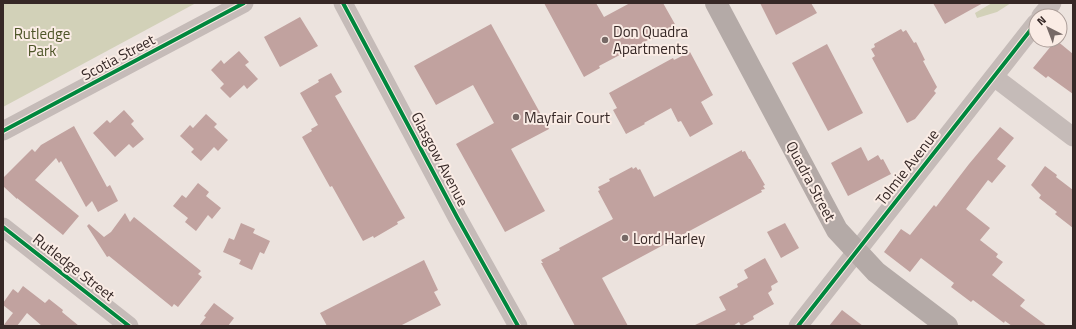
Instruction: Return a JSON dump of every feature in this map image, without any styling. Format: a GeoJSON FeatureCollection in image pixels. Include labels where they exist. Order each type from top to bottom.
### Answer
{"type":"FeatureCollection","features":[{"type":"Feature","properties":{"kind":"main road","name":"Quadra Street"},"geometry":{"type":"LineString","coordinates":[[716,3],[837,230],[876,272],[947,326]]}},
{"type":"Feature","properties":{"kind":"street","name":"Scotia Street"},"geometry":{"type":"LineString","coordinates":[[3,131],[244,3]]}},
{"type":"Feature","properties":{"kind":"street","name":"Glasgow Avenue"},"geometry":{"type":"LineString","coordinates":[[343,3],[457,217],[518,326]]}},
{"type":"Feature","properties":{"kind":"street","name":"Tolmie Avenue"},"geometry":{"type":"LineString","coordinates":[[798,326],[1028,33]]}},
{"type":"Feature","properties":{"kind":"street"},"geometry":{"type":"LineString","coordinates":[[994,77],[1073,137]]}},
{"type":"Feature","properties":{"kind":"street","name":"Rutledge Street"},"geometry":{"type":"LineString","coordinates":[[3,227],[129,326]]}},
{"type":"Feature","properties":{"kind":"green space","name":"Rutledge Park"},"geometry":{"type":"Polygon","coordinates":[[[3,3],[196,3],[3,107],[3,3]]]}},
{"type":"Feature","properties":{"kind":"green space"},"geometry":{"type":"Polygon","coordinates":[[[992,3],[1011,3],[997,12],[977,18],[975,13],[992,3]]]}},
{"type":"Feature","properties":{"kind":"building","name":"Don Quadra Apartments"},"geometry":{"type":"Polygon","coordinates":[[[544,3],[596,3],[604,17],[630,3],[663,3],[676,26],[599,66],[600,68],[584,77],[544,3]]]}},
{"type":"Feature","properties":{"kind":"building"},"geometry":{"type":"Polygon","coordinates":[[[760,3],[811,3],[817,13],[776,35],[760,3]]]}},
{"type":"Feature","properties":{"kind":"building"},"geometry":{"type":"Polygon","coordinates":[[[933,3],[983,3],[945,24],[933,3]]]}},
{"type":"Feature","properties":{"kind":"building"},"geometry":{"type":"Polygon","coordinates":[[[300,17],[318,46],[280,67],[264,37],[300,17]]]}},
{"type":"Feature","properties":{"kind":"building","name":"Mayfair Court"},"geometry":{"type":"Polygon","coordinates":[[[491,24],[549,129],[511,149],[545,211],[505,232],[456,144],[494,123],[473,85],[436,105],[414,66],[491,24]]]}},
{"type":"Feature","properties":{"kind":"building"},"geometry":{"type":"Polygon","coordinates":[[[901,29],[903,32],[906,30],[914,43],[916,42],[925,60],[923,61],[937,87],[934,91],[936,93],[915,119],[907,123],[872,58],[875,56],[871,49],[875,47],[874,44],[901,29]]]}},
{"type":"Feature","properties":{"kind":"building"},"geometry":{"type":"Polygon","coordinates":[[[827,44],[863,113],[828,131],[792,63],[827,44]]]}},
{"type":"Feature","properties":{"kind":"building"},"geometry":{"type":"Polygon","coordinates":[[[1049,48],[1066,48],[1073,54],[1073,94],[1048,76],[1046,78],[1033,68],[1049,48]]]}},
{"type":"Feature","properties":{"kind":"building"},"geometry":{"type":"Polygon","coordinates":[[[239,51],[249,62],[245,65],[258,79],[247,89],[244,85],[230,98],[220,88],[224,84],[211,70],[221,60],[224,64],[239,51]]]}},
{"type":"Feature","properties":{"kind":"building"},"geometry":{"type":"Polygon","coordinates":[[[690,52],[713,95],[701,102],[713,124],[690,137],[681,121],[678,122],[671,108],[626,134],[613,110],[617,108],[609,93],[673,58],[674,60],[690,52]]]}},
{"type":"Feature","properties":{"kind":"building"},"geometry":{"type":"Polygon","coordinates":[[[331,73],[342,92],[335,96],[405,218],[397,222],[398,224],[374,238],[373,236],[363,241],[302,137],[318,125],[300,93],[331,73]]]}},
{"type":"Feature","properties":{"kind":"building"},"geometry":{"type":"Polygon","coordinates":[[[124,110],[134,121],[131,124],[144,139],[133,148],[129,144],[115,157],[93,133],[107,120],[110,123],[124,110]]]}},
{"type":"Feature","properties":{"kind":"building"},"geometry":{"type":"Polygon","coordinates":[[[206,114],[217,124],[214,127],[228,140],[218,151],[214,147],[201,161],[191,152],[194,149],[180,136],[190,125],[193,128],[206,114]]]}},
{"type":"Feature","properties":{"kind":"building"},"geometry":{"type":"Polygon","coordinates":[[[74,126],[107,187],[110,185],[118,201],[98,212],[92,201],[86,207],[61,161],[59,163],[56,158],[35,180],[79,216],[63,235],[17,199],[3,186],[3,178],[32,149],[35,152],[41,145],[74,126]]]}},
{"type":"Feature","properties":{"kind":"building"},"geometry":{"type":"Polygon","coordinates":[[[1000,127],[1014,138],[997,159],[1006,166],[992,183],[988,180],[966,209],[990,228],[980,240],[998,254],[996,257],[1003,262],[992,275],[1025,300],[1020,306],[1047,326],[1012,326],[1005,321],[1004,323],[973,300],[971,302],[951,287],[954,283],[921,258],[910,272],[884,252],[901,229],[910,235],[934,205],[936,207],[1000,127]]]}},
{"type":"Feature","properties":{"kind":"building"},"geometry":{"type":"Polygon","coordinates":[[[861,147],[868,161],[878,155],[881,160],[883,159],[891,174],[848,196],[831,163],[861,147]]]}},
{"type":"Feature","properties":{"kind":"building","name":"Lord Harley"},"geometry":{"type":"Polygon","coordinates":[[[742,150],[742,152],[745,151],[750,159],[765,185],[763,186],[765,189],[602,278],[628,326],[575,326],[541,263],[543,263],[541,260],[560,250],[559,248],[613,219],[598,191],[600,190],[598,187],[610,181],[609,179],[632,167],[633,169],[636,167],[638,170],[640,169],[654,197],[742,150]]]}},
{"type":"Feature","properties":{"kind":"building"},"geometry":{"type":"Polygon","coordinates":[[[1045,166],[1073,190],[1073,228],[1055,214],[1057,212],[1039,198],[1041,195],[1031,185],[1045,166]]]}},
{"type":"Feature","properties":{"kind":"building"},"geometry":{"type":"Polygon","coordinates":[[[198,183],[209,192],[206,196],[221,208],[212,219],[208,215],[196,231],[185,222],[188,218],[173,206],[182,195],[186,198],[198,183]]]}},
{"type":"Feature","properties":{"kind":"building"},"geometry":{"type":"Polygon","coordinates":[[[125,213],[130,222],[134,217],[201,271],[198,274],[202,277],[178,307],[174,304],[172,307],[109,256],[107,257],[87,226],[89,224],[104,237],[111,232],[125,213]]]}},
{"type":"Feature","properties":{"kind":"building"},"geometry":{"type":"Polygon","coordinates":[[[241,223],[255,229],[253,233],[270,241],[264,254],[260,252],[252,270],[239,264],[241,260],[223,252],[229,238],[234,240],[241,223]]]}},
{"type":"Feature","properties":{"kind":"building"},"geometry":{"type":"Polygon","coordinates":[[[785,223],[799,248],[781,258],[767,232],[785,223]]]}},
{"type":"Feature","properties":{"kind":"building"},"geometry":{"type":"Polygon","coordinates":[[[765,258],[778,282],[771,286],[772,290],[768,293],[774,304],[753,316],[754,319],[741,326],[739,322],[733,326],[693,326],[726,310],[719,297],[738,287],[737,284],[748,278],[744,270],[765,258]]]}},
{"type":"Feature","properties":{"kind":"building"},"geometry":{"type":"Polygon","coordinates":[[[424,260],[438,290],[434,292],[441,305],[400,326],[327,326],[320,313],[424,260]]]}},
{"type":"Feature","properties":{"kind":"building"},"geometry":{"type":"Polygon","coordinates":[[[23,286],[45,303],[49,299],[79,326],[42,326],[27,313],[17,326],[3,326],[13,313],[3,305],[3,303],[13,289],[18,293],[23,286]]]}},
{"type":"Feature","properties":{"kind":"building"},"geometry":{"type":"Polygon","coordinates":[[[214,303],[234,318],[228,326],[199,326],[206,317],[204,316],[214,303]]]}},
{"type":"Feature","properties":{"kind":"building"},"geometry":{"type":"Polygon","coordinates":[[[842,310],[863,326],[829,326],[842,310]]]}},
{"type":"Feature","properties":{"kind":"cycle path"},"geometry":{"type":"LineString","coordinates":[[3,131],[244,3]]}},
{"type":"Feature","properties":{"kind":"cycle path"},"geometry":{"type":"LineString","coordinates":[[343,3],[457,217],[518,326]]}},
{"type":"Feature","properties":{"kind":"cycle path"},"geometry":{"type":"LineString","coordinates":[[798,326],[1028,33]]}},
{"type":"Feature","properties":{"kind":"cycle path"},"geometry":{"type":"LineString","coordinates":[[3,227],[129,326]]}},
{"type":"Feature","properties":{"kind":"place","name":"Don Quadra Apartments"},"geometry":{"type":"Point","coordinates":[605,40]}},
{"type":"Feature","properties":{"kind":"place","name":"Mayfair Court"},"geometry":{"type":"Point","coordinates":[516,117]}},
{"type":"Feature","properties":{"kind":"place","name":"Lord Harley"},"geometry":{"type":"Point","coordinates":[625,238]}}]}
